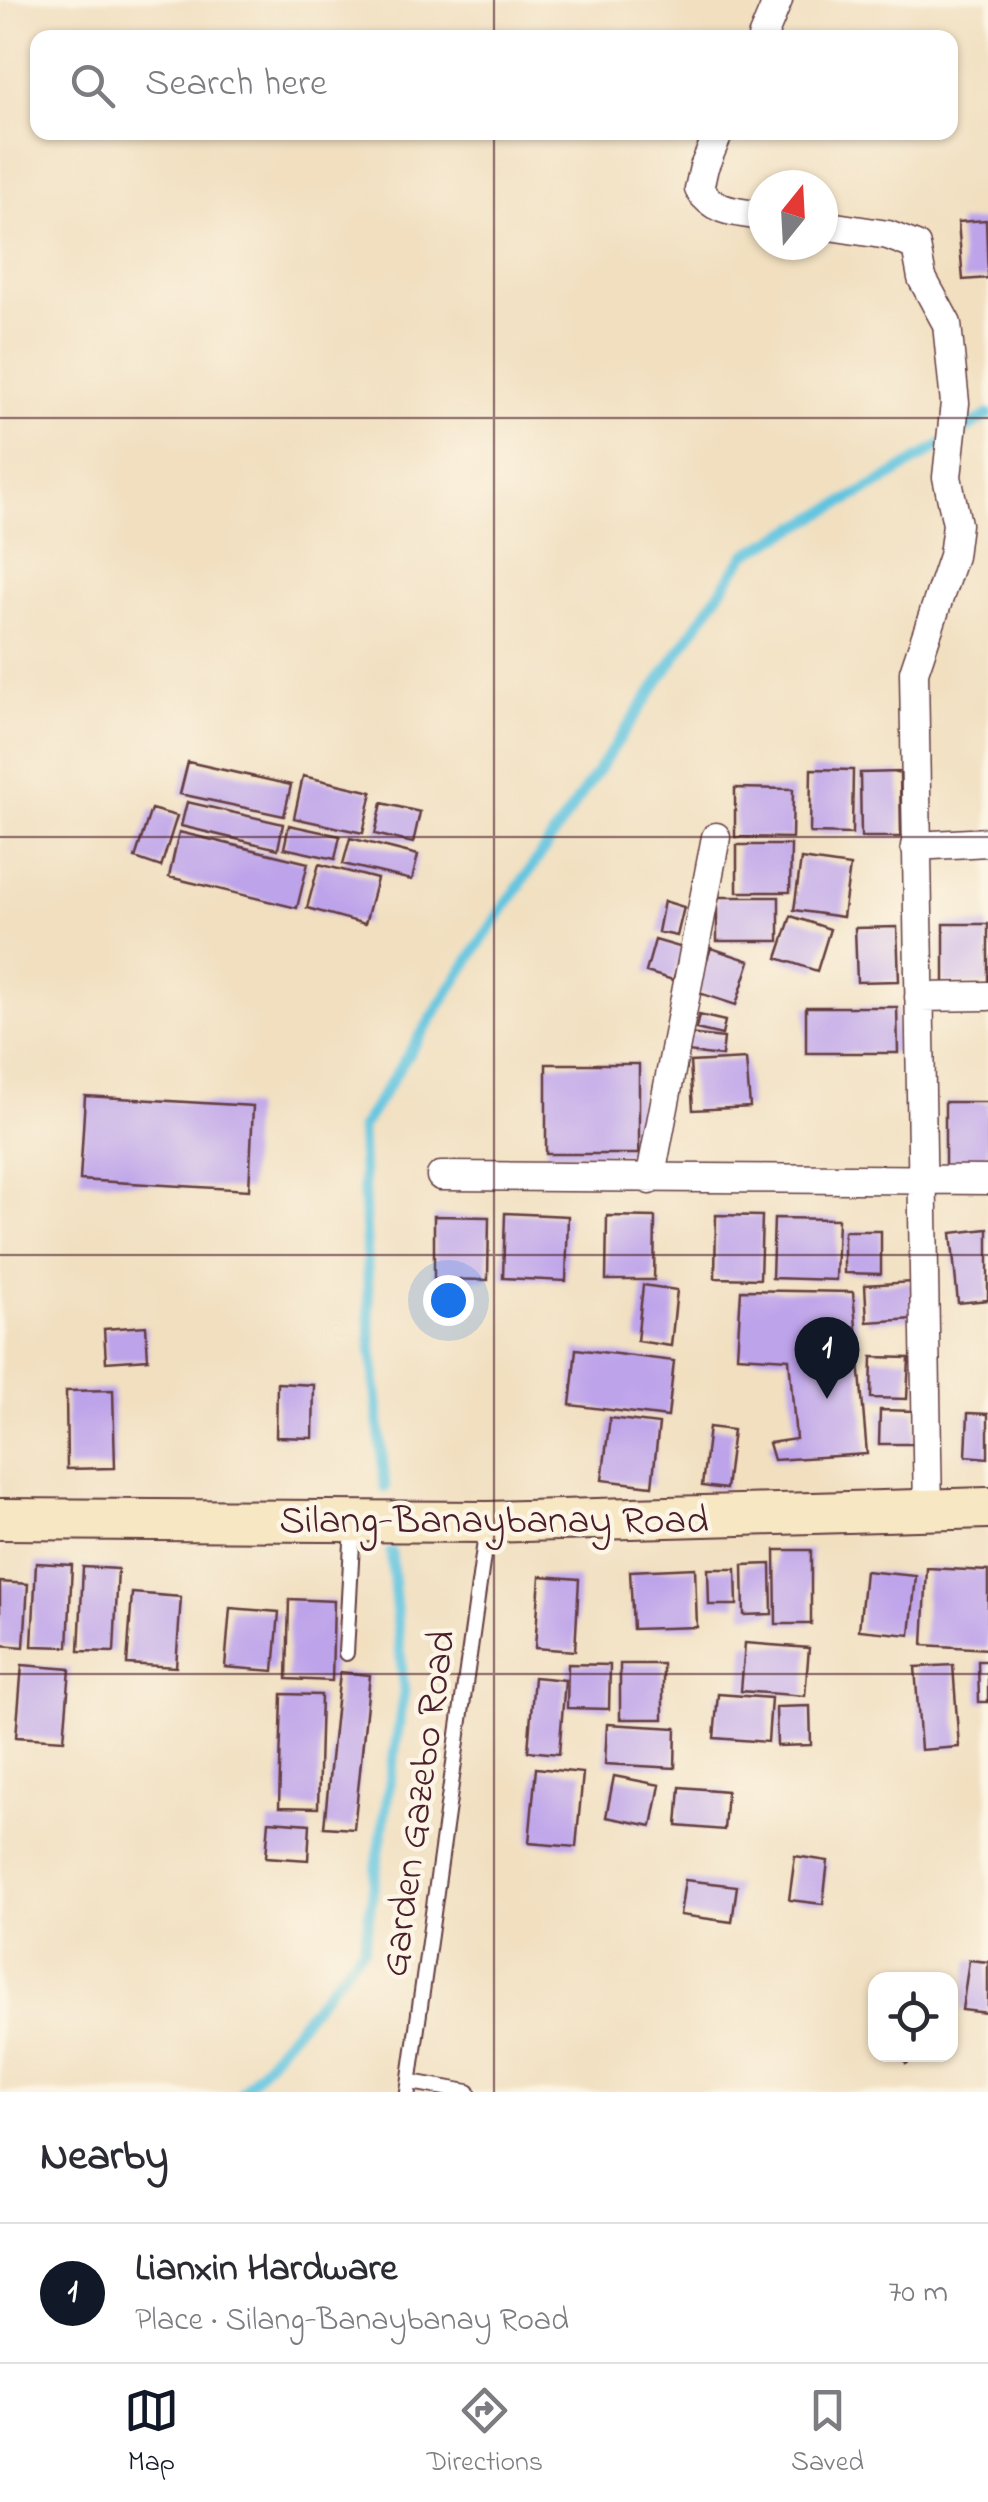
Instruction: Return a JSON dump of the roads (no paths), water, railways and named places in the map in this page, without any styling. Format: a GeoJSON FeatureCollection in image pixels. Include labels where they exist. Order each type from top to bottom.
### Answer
{"type":"FeatureCollection","features":[{"type":"Feature","properties":{"kind":"main road","name":"Silang-Banaybanay Road"},"geometry":{"type":"LineString","coordinates":[[0,1520],[488,1522],[988,1508]]}},
{"type":"Feature","properties":{"kind":"street"},"geometry":{"type":"LineString","coordinates":[[765,30],[778,0]]}},
{"type":"Feature","properties":{"kind":"street"},"geometry":{"type":"LineString","coordinates":[[716,140],[699,189],[719,209],[748,214]]}},
{"type":"Feature","properties":{"kind":"street"},"geometry":{"type":"LineString","coordinates":[[838,227],[888,235],[916,246],[922,278],[947,324],[953,411],[947,478],[958,524],[954,556],[914,672],[928,1512]]}},
{"type":"Feature","properties":{"kind":"street"},"geometry":{"type":"LineString","coordinates":[[650,1180],[716,837]]}},
{"type":"Feature","properties":{"kind":"street"},"geometry":{"type":"LineString","coordinates":[[915,846],[988,842]]}},
{"type":"Feature","properties":{"kind":"street"},"geometry":{"type":"LineString","coordinates":[[919,997],[988,996]]}},
{"type":"Feature","properties":{"kind":"street"},"geometry":{"type":"LineString","coordinates":[[441,1176],[988,1180]]}},
{"type":"Feature","properties":{"kind":"lane"},"geometry":{"type":"LineString","coordinates":[[346,1653],[354,1519]]}},
{"type":"Feature","properties":{"kind":"lane","name":"Garden Gazebo Road"},"geometry":{"type":"LineString","coordinates":[[409,2087],[488,1522]]}},
{"type":"Feature","properties":{"kind":"lane"},"geometry":{"type":"LineString","coordinates":[[409,2087],[468,2092]]}},
{"type":"Feature","properties":{"kind":"waterway"},"geometry":{"type":"LineString","coordinates":[[385,1487],[370,1330],[361,1128],[476,949],[745,555],[883,481],[988,415]]}},
{"type":"Feature","properties":{"kind":"waterway"},"geometry":{"type":"LineString","coordinates":[[242,2092],[364,1947],[404,1692],[391,1552]]}},
{"type":"Feature","properties":{"kind":"place","name":"Lianxin Hardware"},"geometry":{"type":"Point","coordinates":[827,1399]}}]}
